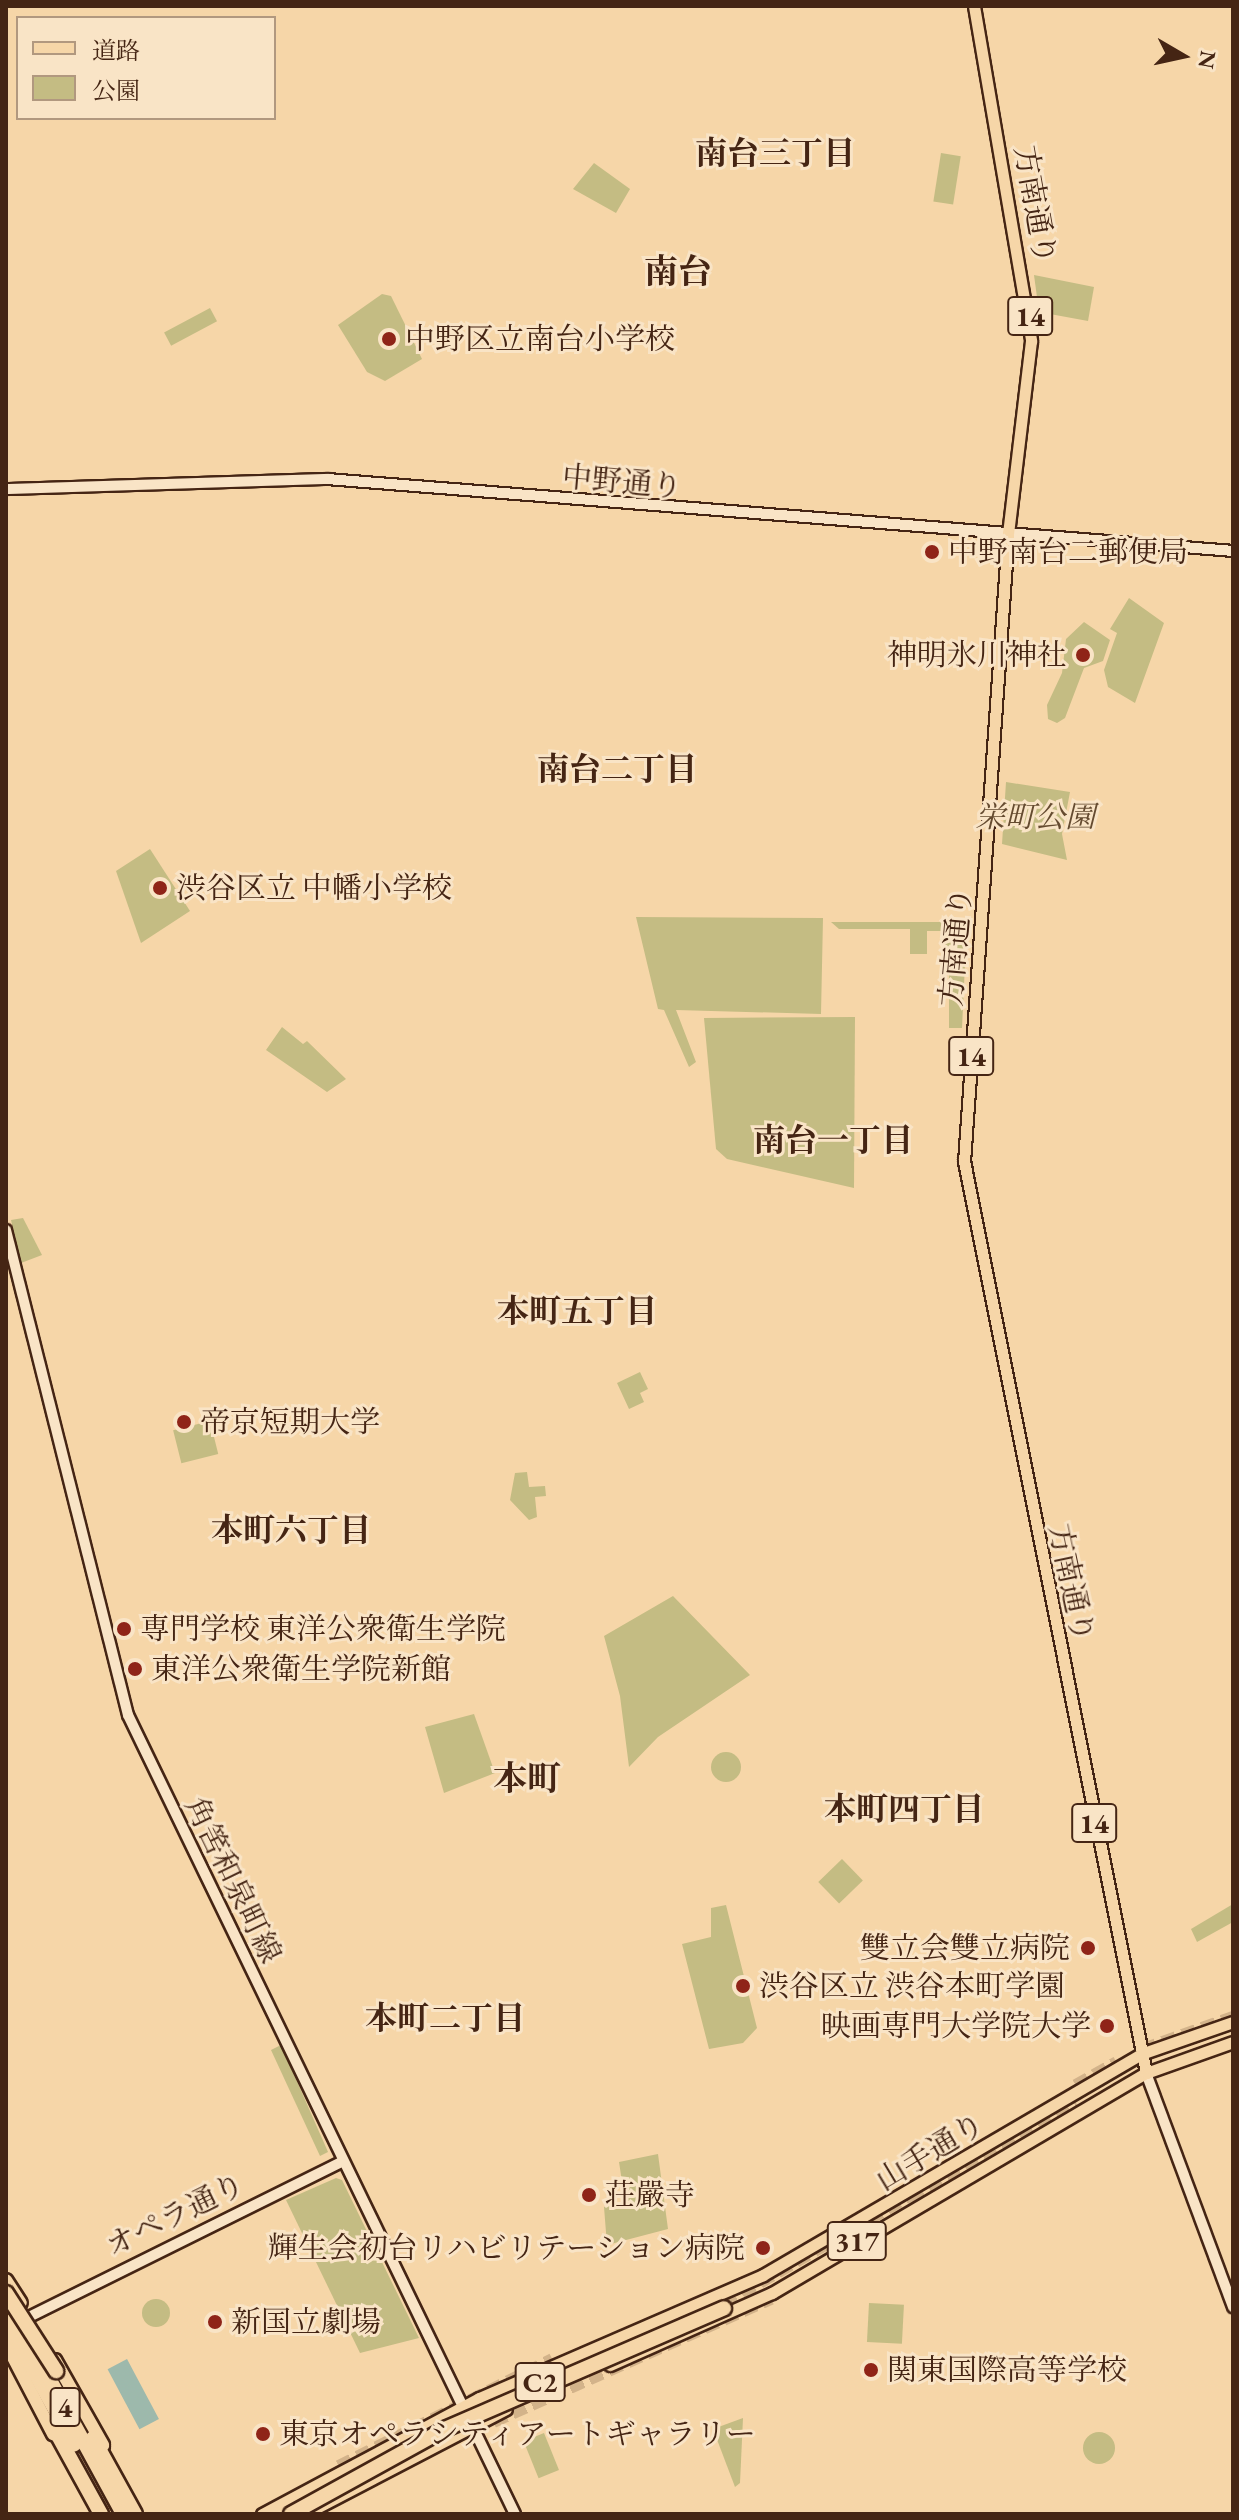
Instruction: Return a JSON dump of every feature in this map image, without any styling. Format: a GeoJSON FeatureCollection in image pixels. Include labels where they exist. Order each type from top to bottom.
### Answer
{"type":"FeatureCollection","features":[{"type":"Feature","properties":{"kind":"highway"},"geometry":{"type":"LineString","coordinates":[[6,2280],[141,2514]]}},
{"type":"Feature","properties":{"kind":"highway"},"geometry":{"type":"LineString","coordinates":[[6,2286],[128,2508]]}},
{"type":"Feature","properties":{"kind":"highway"},"geometry":{"type":"LineString","coordinates":[[6,2293],[128,2508]]}},
{"type":"Feature","properties":{"kind":"highway","name":"4"},"geometry":{"type":"LineString","coordinates":[[6,2300],[128,2508]]}},
{"type":"Feature","properties":{"kind":"highway","name":"C2"},"geometry":{"type":"LineString","coordinates":[[279,2514],[442,2424],[724,2305],[445,2429],[291,2514]]}},
{"type":"Feature","properties":{"kind":"highway","name":"4"},"geometry":{"type":"LineString","coordinates":[[6,2321],[103,2513]]}},
{"type":"Feature","properties":{"kind":"highway"},"geometry":{"type":"LineString","coordinates":[[6,2336],[103,2513]]}},
{"type":"Feature","properties":{"kind":"highway"},"geometry":{"type":"LineString","coordinates":[[6,2344],[103,2513]]}},
{"type":"Feature","properties":{"kind":"main road","name":"方南通り"},"geometry":{"type":"LineString","coordinates":[[974,6],[1031,321],[1008,534],[964,1161],[1146,2073]]}},
{"type":"Feature","properties":{"kind":"main road","name":"中野通り"},"geometry":{"type":"LineString","coordinates":[[6,489],[327,479],[1233,551]]}},
{"type":"Feature","properties":{"kind":"main road","name":"角筈和泉町線"},"geometry":{"type":"LineString","coordinates":[[6,1230],[128,1715],[515,2514]]}},
{"type":"Feature","properties":{"kind":"main road","name":"山手通り"},"geometry":{"type":"LineString","coordinates":[[262,2514],[463,2407],[763,2275],[1141,2054],[1233,2022]]}},
{"type":"Feature","properties":{"kind":"main road","name":"山手通り"},"geometry":{"type":"LineString","coordinates":[[305,2514],[473,2426],[761,2299],[1146,2073],[1233,2042]]}},
{"type":"Feature","properties":{"kind":"main road"},"geometry":{"type":"LineString","coordinates":[[1146,2073],[1233,2307]]}},
{"type":"Feature","properties":{"kind":"main road","name":"オペラ通り"},"geometry":{"type":"LineString","coordinates":[[29,2317],[343,2161]]}},
{"type":"Feature","properties":{"kind":"green space"},"geometry":{"type":"Polygon","coordinates":[[[941,153],[961,156],[953,205],[933,201],[941,153]]]}},
{"type":"Feature","properties":{"kind":"green space"},"geometry":{"type":"Polygon","coordinates":[[[594,163],[630,189],[616,213],[573,189],[594,163]]]}},
{"type":"Feature","properties":{"kind":"green space"},"geometry":{"type":"Polygon","coordinates":[[[1034,275],[1094,287],[1088,321],[1039,312],[1034,275]]]}},
{"type":"Feature","properties":{"kind":"green space"},"geometry":{"type":"Polygon","coordinates":[[[382,294],[391,296],[422,359],[385,381],[367,372],[338,325],[382,294]]]}},
{"type":"Feature","properties":{"kind":"green space"},"geometry":{"type":"Polygon","coordinates":[[[210,308],[217,321],[171,346],[164,332],[210,308]]]}},
{"type":"Feature","properties":{"kind":"green space"},"geometry":{"type":"Polygon","coordinates":[[[1129,598],[1164,623],[1135,703],[1108,687],[1104,670],[1117,633],[1110,629],[1129,598]]]}},
{"type":"Feature","properties":{"kind":"green space"},"geometry":{"type":"Polygon","coordinates":[[[1084,622],[1110,640],[1103,661],[1084,668],[1065,718],[1057,723],[1048,719],[1047,705],[1062,673],[1066,639],[1084,622]]]}},
{"type":"Feature","properties":{"kind":"green space","name":"栄町公園"},"geometry":{"type":"Polygon","coordinates":[[[1006,782],[1070,792],[1062,834],[1067,860],[1002,844],[1006,782]]]}},
{"type":"Feature","properties":{"kind":"green space"},"geometry":{"type":"Polygon","coordinates":[[[150,849],[190,911],[141,943],[116,871],[150,849]]]}},
{"type":"Feature","properties":{"kind":"green space"},"geometry":{"type":"Polygon","coordinates":[[[636,917],[823,918],[821,1014],[676,1010],[696,1062],[689,1067],[664,1010],[658,1009],[636,917]]]}},
{"type":"Feature","properties":{"kind":"green space"},"geometry":{"type":"Polygon","coordinates":[[[831,922],[967,922],[962,1028],[949,1028],[949,948],[941,948],[941,931],[927,931],[927,954],[910,954],[910,929],[839,929],[831,922]]]}},
{"type":"Feature","properties":{"kind":"green space"},"geometry":{"type":"Polygon","coordinates":[[[855,1017],[854,1188],[727,1159],[716,1149],[704,1018],[855,1017]]]}},
{"type":"Feature","properties":{"kind":"green space"},"geometry":{"type":"Polygon","coordinates":[[[282,1027],[303,1044],[307,1041],[346,1079],[327,1092],[266,1050],[282,1027]]]}},
{"type":"Feature","properties":{"kind":"green space"},"geometry":{"type":"Polygon","coordinates":[[[23,1218],[42,1255],[21,1263],[11,1220],[23,1218]]]}},
{"type":"Feature","properties":{"kind":"green space"},"geometry":{"type":"Polygon","coordinates":[[[640,1372],[648,1389],[640,1393],[644,1402],[629,1409],[617,1383],[640,1372]]]}},
{"type":"Feature","properties":{"kind":"green space"},"geometry":{"type":"Polygon","coordinates":[[[210,1421],[218,1454],[181,1463],[173,1430],[210,1421]]]}},
{"type":"Feature","properties":{"kind":"green space"},"geometry":{"type":"Polygon","coordinates":[[[527,1472],[529,1487],[545,1486],[546,1496],[535,1497],[537,1517],[529,1520],[510,1500],[515,1473],[527,1472]]]}},
{"type":"Feature","properties":{"kind":"green space"},"geometry":{"type":"Polygon","coordinates":[[[673,1596],[750,1675],[658,1737],[629,1767],[620,1696],[604,1636],[673,1596]]]}},
{"type":"Feature","properties":{"kind":"green space"},"geometry":{"type":"Polygon","coordinates":[[[474,1714],[495,1773],[444,1793],[425,1727],[474,1714]]]}},
{"type":"Feature","properties":{"kind":"green space"},"geometry":{"type":"Polygon","coordinates":[[[726,1752],[737,1756],[741,1767],[737,1778],[726,1782],[715,1778],[711,1767],[715,1756],[726,1752]]]}},
{"type":"Feature","properties":{"kind":"green space"},"geometry":{"type":"Polygon","coordinates":[[[842,1859],[863,1881],[839,1904],[818,1882],[842,1859]]]}},
{"type":"Feature","properties":{"kind":"green space"},"geometry":{"type":"Polygon","coordinates":[[[1233,1904],[1233,1922],[1197,1942],[1191,1929],[1233,1904]]]}},
{"type":"Feature","properties":{"kind":"green space"},"geometry":{"type":"Polygon","coordinates":[[[726,1905],[757,2028],[743,2043],[709,2049],[682,1944],[711,1937],[711,1908],[726,1905]]]}},
{"type":"Feature","properties":{"kind":"green space"},"geometry":{"type":"Polygon","coordinates":[[[281,2045],[328,2152],[320,2156],[271,2050],[281,2045]]]}},
{"type":"Feature","properties":{"kind":"green space"},"geometry":{"type":"Polygon","coordinates":[[[658,2154],[668,2229],[607,2245],[604,2207],[625,2201],[619,2162],[658,2154]]]}},
{"type":"Feature","properties":{"kind":"green space"},"geometry":{"type":"Polygon","coordinates":[[[336,2178],[342,2180],[419,2338],[360,2353],[286,2200],[336,2178]]]}},
{"type":"Feature","properties":{"kind":"green space"},"geometry":{"type":"Polygon","coordinates":[[[156,2299],[166,2303],[170,2313],[166,2323],[156,2327],[146,2323],[142,2313],[146,2303],[156,2299]]]}},
{"type":"Feature","properties":{"kind":"green space"},"geometry":{"type":"Polygon","coordinates":[[[869,2303],[904,2305],[902,2344],[867,2342],[869,2303]]]}},
{"type":"Feature","properties":{"kind":"green space"},"geometry":{"type":"Polygon","coordinates":[[[743,2418],[740,2483],[735,2487],[713,2429],[743,2418]]]}},
{"type":"Feature","properties":{"kind":"green space"},"geometry":{"type":"Polygon","coordinates":[[[1099,2432],[1110,2437],[1115,2448],[1110,2459],[1099,2464],[1088,2459],[1083,2448],[1088,2437],[1099,2432]]]}},
{"type":"Feature","properties":{"kind":"green space"},"geometry":{"type":"Polygon","coordinates":[[[544,2433],[559,2470],[539,2478],[524,2441],[544,2433]]]}},
{"type":"Feature","properties":{"kind":"shaded area"},"geometry":{"type":"Polygon","coordinates":[[[127,2359],[159,2419],[139,2429],[108,2369],[127,2359]]]}},
{"type":"Feature","properties":{"kind":"tunnel"},"geometry":{"type":"LineString","coordinates":[[1143,2050],[1233,2018]]}},
{"type":"Feature","properties":{"kind":"tunnel"},"geometry":{"type":"LineString","coordinates":[[1076,2086],[1117,2063]]}},
{"type":"Feature","properties":{"kind":"tunnel"},"geometry":{"type":"LineString","coordinates":[[912,2201],[1079,2108]]}},
{"type":"Feature","properties":{"kind":"tunnel"},"geometry":{"type":"LineString","coordinates":[[723,2303],[916,2191]]}},
{"type":"Feature","properties":{"kind":"tunnel"},"geometry":{"type":"LineString","coordinates":[[493,2421],[771,2298]]}},
{"type":"Feature","properties":{"kind":"tunnel"},"geometry":{"type":"LineString","coordinates":[[339,2467],[553,2360]]}},
{"type":"Feature","properties":{"kind":"place","name":"中野区立南台小学校"},"geometry":{"type":"Point","coordinates":[389,339]}},
{"type":"Feature","properties":{"kind":"place","name":"中野南台二郵便局"},"geometry":{"type":"Point","coordinates":[932,552]}},
{"type":"Feature","properties":{"kind":"place","name":"神明氷川神社"},"geometry":{"type":"Point","coordinates":[1083,655]}},
{"type":"Feature","properties":{"kind":"place","name":"渋谷区立 中幡小学校"},"geometry":{"type":"Point","coordinates":[160,888]}},
{"type":"Feature","properties":{"kind":"place","name":"帝京短期大学"},"geometry":{"type":"Point","coordinates":[184,1422]}},
{"type":"Feature","properties":{"kind":"place","name":"専門学校 東洋公衆衛生学院"},"geometry":{"type":"Point","coordinates":[124,1629]}},
{"type":"Feature","properties":{"kind":"place","name":"東洋公衆衛生学院新館"},"geometry":{"type":"Point","coordinates":[135,1669]}},
{"type":"Feature","properties":{"kind":"place","name":"雙立会雙立病院"},"geometry":{"type":"Point","coordinates":[1088,1948]}},
{"type":"Feature","properties":{"kind":"place","name":"渋谷区立 渋谷本町学園"},"geometry":{"type":"Point","coordinates":[743,1986]}},
{"type":"Feature","properties":{"kind":"place","name":"映画専門大学院大学"},"geometry":{"type":"Point","coordinates":[1107,2026]}},
{"type":"Feature","properties":{"kind":"place","name":"荘嚴寺"},"geometry":{"type":"Point","coordinates":[589,2195]}},
{"type":"Feature","properties":{"kind":"place","name":"輝生会初台リハビリテーション病院"},"geometry":{"type":"Point","coordinates":[763,2248]}},
{"type":"Feature","properties":{"kind":"place","name":"新国立劇場"},"geometry":{"type":"Point","coordinates":[215,2322]}},
{"type":"Feature","properties":{"kind":"place","name":"関東国際高等学校"},"geometry":{"type":"Point","coordinates":[871,2370]}},
{"type":"Feature","properties":{"kind":"place","name":"東京オペラシティアートギャラリー"},"geometry":{"type":"Point","coordinates":[263,2434]}},
{"type":"Feature","properties":{"kind":"district","name":"南台三丁目"},"geometry":{"type":"Point","coordinates":[775,153]}},
{"type":"Feature","properties":{"kind":"district","name":"南台"},"geometry":{"type":"Point","coordinates":[678,272]}},
{"type":"Feature","properties":{"kind":"district","name":"南台二丁目"},"geometry":{"type":"Point","coordinates":[617,769]}},
{"type":"Feature","properties":{"kind":"district","name":"南台一丁目"},"geometry":{"type":"Point","coordinates":[833,1140]}},
{"type":"Feature","properties":{"kind":"district","name":"本町五丁目"},"geometry":{"type":"Point","coordinates":[577,1311]}},
{"type":"Feature","properties":{"kind":"district","name":"本町六丁目"},"geometry":{"type":"Point","coordinates":[291,1530]}},
{"type":"Feature","properties":{"kind":"district","name":"本町"},"geometry":{"type":"Point","coordinates":[527,1779]}},
{"type":"Feature","properties":{"kind":"district","name":"本町四丁目"},"geometry":{"type":"Point","coordinates":[904,1809]}},
{"type":"Feature","properties":{"kind":"district","name":"本町二丁目"},"geometry":{"type":"Point","coordinates":[445,2018]}}]}
